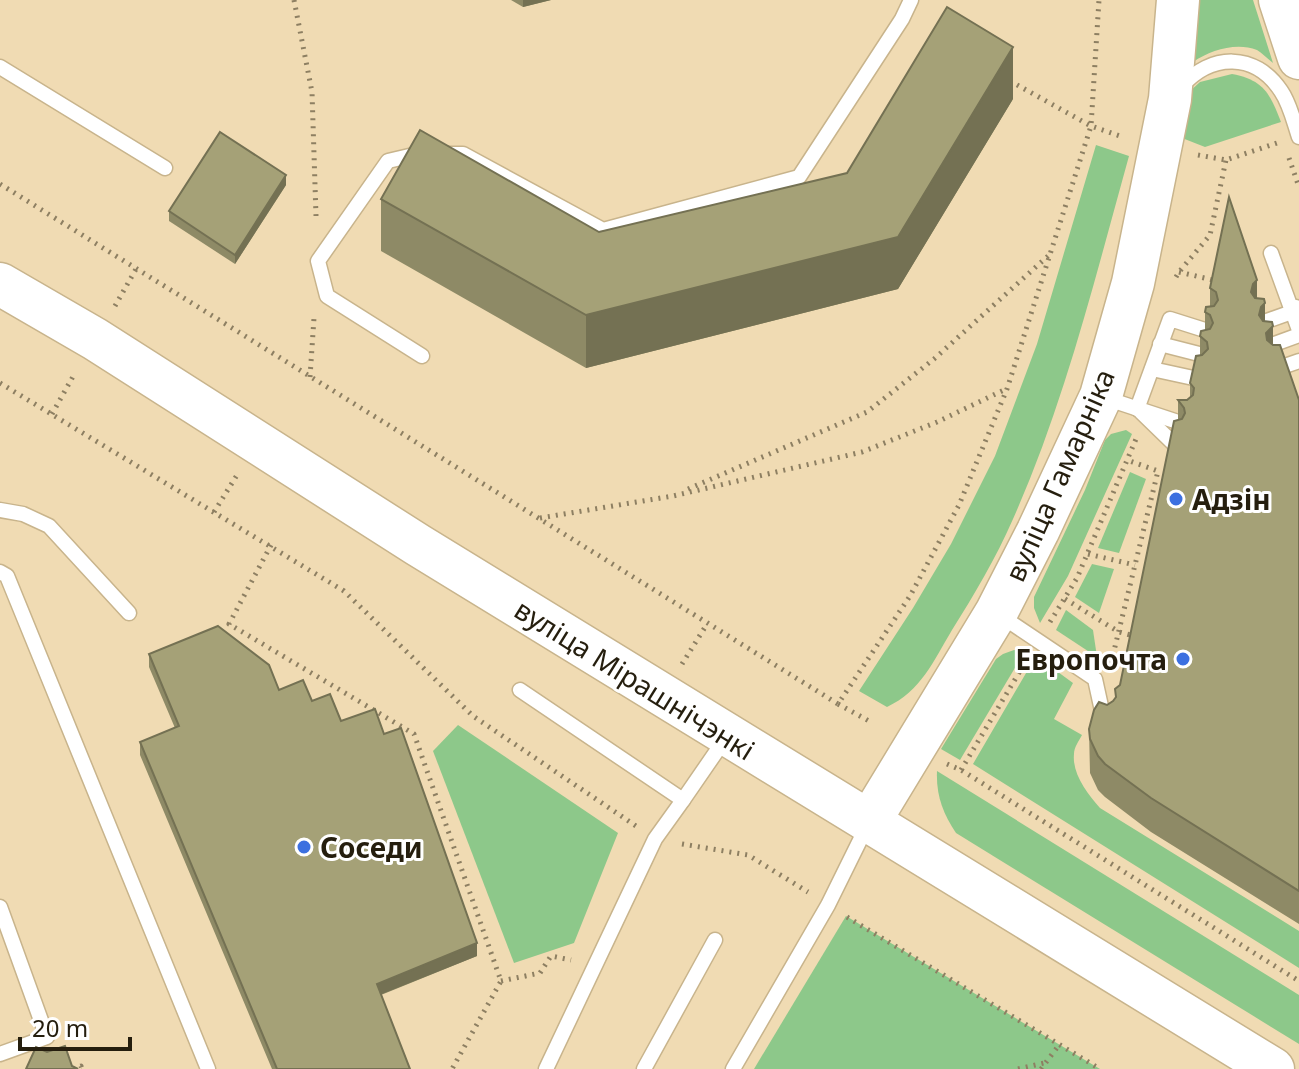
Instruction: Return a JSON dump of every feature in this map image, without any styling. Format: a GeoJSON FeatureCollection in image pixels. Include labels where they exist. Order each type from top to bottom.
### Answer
{"type":"FeatureCollection","features":[{"type":"Feature","properties":{"kind":"main road","name":"вуліца Гамарніка"},"geometry":{"type":"LineString","coordinates":[[869,822],[996,613],[1038,531],[1119,402],[1133,283],[1170,99],[1178,0]]}},
{"type":"Feature","properties":{"kind":"main road"},"geometry":{"type":"LineString","coordinates":[[1280,0],[1299,58]]}},
{"type":"Feature","properties":{"kind":"main road","name":"вуліца Мірашнічэнкі"},"geometry":{"type":"LineString","coordinates":[[0,284],[95,339],[418,545],[1273,1069]]}},
{"type":"Feature","properties":{"kind":"lane"},"geometry":{"type":"LineString","coordinates":[[422,356],[327,296],[318,261],[388,161],[422,153],[463,154],[603,230],[799,177],[902,19],[911,0]]}},
{"type":"Feature","properties":{"kind":"lane"},"geometry":{"type":"LineString","coordinates":[[1170,99],[1187,80],[1208,66],[1229,61],[1251,64],[1268,74],[1283,94],[1299,137]]}},
{"type":"Feature","properties":{"kind":"lane"},"geometry":{"type":"LineString","coordinates":[[0,67],[165,168]]}},
{"type":"Feature","properties":{"kind":"lane"},"geometry":{"type":"LineString","coordinates":[[1269,346],[1299,332],[1296,308],[1271,253]]}},
{"type":"Feature","properties":{"kind":"lane"},"geometry":{"type":"LineString","coordinates":[[1261,323],[1296,308]]}},
{"type":"Feature","properties":{"kind":"lane"},"geometry":{"type":"LineString","coordinates":[[1119,402],[1152,369],[1170,319],[1208,331]]}},
{"type":"Feature","properties":{"kind":"lane"},"geometry":{"type":"LineString","coordinates":[[1160,344],[1203,355]]}},
{"type":"Feature","properties":{"kind":"lane"},"geometry":{"type":"LineString","coordinates":[[1276,369],[1299,361]]}},
{"type":"Feature","properties":{"kind":"lane"},"geometry":{"type":"LineString","coordinates":[[1152,369],[1198,379]]}},
{"type":"Feature","properties":{"kind":"lane"},"geometry":{"type":"LineString","coordinates":[[1119,402],[1184,424]]}},
{"type":"Feature","properties":{"kind":"lane"},"geometry":{"type":"LineString","coordinates":[[1119,402],[1175,445]]}},
{"type":"Feature","properties":{"kind":"lane"},"geometry":{"type":"LineString","coordinates":[[0,510],[23,514],[49,526],[129,613]]}},
{"type":"Feature","properties":{"kind":"lane"},"geometry":{"type":"LineString","coordinates":[[0,572],[7,576],[208,1069]]}},
{"type":"Feature","properties":{"kind":"lane"},"geometry":{"type":"LineString","coordinates":[[996,613],[1095,679],[1106,728]]}},
{"type":"Feature","properties":{"kind":"lane"},"geometry":{"type":"LineString","coordinates":[[520,690],[683,800]]}},
{"type":"Feature","properties":{"kind":"lane"},"geometry":{"type":"LineString","coordinates":[[546,1069],[655,839],[728,736]]}},
{"type":"Feature","properties":{"kind":"lane"},"geometry":{"type":"LineString","coordinates":[[733,1069],[828,905],[869,822]]}},
{"type":"Feature","properties":{"kind":"lane"},"geometry":{"type":"LineString","coordinates":[[0,907],[47,1037],[0,1054]]}},
{"type":"Feature","properties":{"kind":"lane"},"geometry":{"type":"LineString","coordinates":[[644,1069],[715,940]]}},
{"type":"Feature","properties":{"kind":"path"},"geometry":{"type":"LineString","coordinates":[[294,0],[312,92],[318,261]]}},
{"type":"Feature","properties":{"kind":"path"},"geometry":{"type":"LineString","coordinates":[[838,704],[910,596],[959,505],[1007,389],[1091,126],[1099,0]]}},
{"type":"Feature","properties":{"kind":"path"},"geometry":{"type":"LineString","coordinates":[[1010,80],[1091,126],[1159,149],[1226,160],[1299,137]]}},
{"type":"Feature","properties":{"kind":"path"},"geometry":{"type":"LineString","coordinates":[[1283,141],[1299,187]]}},
{"type":"Feature","properties":{"kind":"path"},"geometry":{"type":"LineString","coordinates":[[0,184],[869,721]]}},
{"type":"Feature","properties":{"kind":"path"},"geometry":{"type":"LineString","coordinates":[[673,496],[867,412],[934,359],[1051,253]]}},
{"type":"Feature","properties":{"kind":"path"},"geometry":{"type":"LineString","coordinates":[[1179,272],[1218,281]]}},
{"type":"Feature","properties":{"kind":"path"},"geometry":{"type":"LineString","coordinates":[[0,383],[344,591],[473,716],[655,839],[748,855],[813,895]]}},
{"type":"Feature","properties":{"kind":"path"},"geometry":{"type":"LineString","coordinates":[[538,519],[673,496],[862,452],[1007,389]]}},
{"type":"Feature","properties":{"kind":"path"},"geometry":{"type":"LineString","coordinates":[[1111,663],[1158,471],[1127,460]]}},
{"type":"Feature","properties":{"kind":"path"},"geometry":{"type":"LineString","coordinates":[[271,545],[229,624],[414,734],[501,981],[452,1069]]}},
{"type":"Feature","properties":{"kind":"path"},"geometry":{"type":"LineString","coordinates":[[1088,554],[1135,565]]}},
{"type":"Feature","properties":{"kind":"path"},"geometry":{"type":"LineString","coordinates":[[1065,599],[1119,632],[1136,637]]}},
{"type":"Feature","properties":{"kind":"path"},"geometry":{"type":"LineString","coordinates":[[943,762],[961,770],[1299,981]]}},
{"type":"Feature","properties":{"kind":"path"},"geometry":{"type":"LineString","coordinates":[[846,916],[1100,1069]]}},
{"type":"Feature","properties":{"kind":"path"},"geometry":{"type":"LineString","coordinates":[[501,981],[540,973],[551,956],[572,961]]}},
{"type":"Feature","properties":{"kind":"path"},"geometry":{"type":"LineString","coordinates":[[1018,1069],[1043,1066],[1059,1045]]}},
{"type":"Feature","properties":{"kind":"path"},"geometry":{"type":"LineString","coordinates":[[73,1069],[81,1066],[82,1069]]}},
{"type":"Feature","properties":{"kind":"green space"},"geometry":{"type":"Polygon","coordinates":[[[1198,0],[1253,0],[1273,63],[1257,50],[1241,47],[1216,51],[1193,62],[1198,0]]]}},
{"type":"Feature","properties":{"kind":"green space"},"geometry":{"type":"Polygon","coordinates":[[[1232,74],[1259,84],[1281,122],[1205,147],[1182,138],[1189,92],[1200,82],[1232,74]]]}},
{"type":"Feature","properties":{"kind":"green space"},"geometry":{"type":"Polygon","coordinates":[[[1096,145],[1129,156],[1078,339],[1032,475],[999,548],[925,674],[909,693],[887,707],[859,691],[951,544],[995,456],[1037,344],[1096,145]]]}},
{"type":"Feature","properties":{"kind":"green space"},"geometry":{"type":"Polygon","coordinates":[[[1126,430],[1132,434],[1068,576],[1040,623],[1034,608],[1034,597],[1105,440],[1111,434],[1126,430]]]}},
{"type":"Feature","properties":{"kind":"green space"},"geometry":{"type":"Polygon","coordinates":[[[1130,472],[1146,479],[1119,553],[1098,548],[1130,472]]]}},
{"type":"Feature","properties":{"kind":"green space"},"geometry":{"type":"Polygon","coordinates":[[[1092,564],[1114,569],[1099,613],[1075,597],[1092,564]]]}},
{"type":"Feature","properties":{"kind":"green space"},"geometry":{"type":"Polygon","coordinates":[[[1066,610],[1093,630],[1097,657],[1056,630],[1066,610]]]}},
{"type":"Feature","properties":{"kind":"green space"},"geometry":{"type":"Polygon","coordinates":[[[1014,650],[1025,651],[960,760],[941,749],[996,659],[1014,650]]]}},
{"type":"Feature","properties":{"kind":"green space"},"geometry":{"type":"Polygon","coordinates":[[[1036,656],[1073,683],[1054,719],[1082,735],[1074,751],[1075,769],[1081,783],[1100,808],[1299,931],[1299,968],[973,764],[1036,656]]]}},
{"type":"Feature","properties":{"kind":"green space"},"geometry":{"type":"Polygon","coordinates":[[[458,725],[618,833],[574,943],[514,963],[433,751],[458,725]]]}},
{"type":"Feature","properties":{"kind":"green space"},"geometry":{"type":"Polygon","coordinates":[[[937,771],[1299,995],[1299,1044],[956,833],[941,804],[937,771]]]}},
{"type":"Feature","properties":{"kind":"green space"},"geometry":{"type":"Polygon","coordinates":[[[846,916],[1100,1069],[754,1069],[846,916]]]}},
{"type":"Feature","properties":{"kind":"building"},"geometry":{"type":"Polygon","coordinates":[[[947,7],[1013,47],[898,237],[586,315],[381,199],[420,130],[599,232],[847,173],[947,7]]]}},
{"type":"Feature","properties":{"kind":"building"},"geometry":{"type":"Polygon","coordinates":[[[220,132],[286,175],[235,255],[169,211],[220,132]]]}},
{"type":"Feature","properties":{"kind":"building"},"geometry":{"type":"Polygon","coordinates":[[[1229,197],[1257,280],[1251,292],[1255,298],[1264,299],[1259,315],[1263,321],[1272,322],[1273,326],[1266,333],[1267,340],[1273,345],[1280,345],[1299,400],[1299,891],[1151,798],[1105,764],[1090,739],[1094,710],[1099,702],[1107,705],[1113,701],[1115,689],[1120,685],[1174,421],[1182,419],[1185,413],[1178,400],[1187,400],[1193,395],[1194,388],[1190,383],[1196,356],[1208,349],[1207,342],[1200,336],[1201,331],[1210,329],[1213,323],[1205,312],[1206,307],[1214,306],[1218,300],[1216,292],[1210,288],[1229,197]]]}},
{"type":"Feature","properties":{"kind":"building"},"geometry":{"type":"Polygon","coordinates":[[[218,626],[269,665],[279,690],[303,680],[312,701],[330,694],[341,721],[375,709],[384,734],[401,728],[477,943],[377,984],[410,1069],[277,1069],[140,742],[179,726],[149,654],[218,626]]]}},
{"type":"Feature","properties":{"kind":"building"},"geometry":{"type":"Polygon","coordinates":[[[65,1046],[72,1066],[78,1069],[26,1069],[36,1047],[47,1052],[65,1046]]]}},
{"type":"Feature","properties":{"kind":"place","name":"Адзін"},"geometry":{"type":"Point","coordinates":[1176,499]}},
{"type":"Feature","properties":{"kind":"place","name":"Европочта"},"geometry":{"type":"Point","coordinates":[1183,659]}},
{"type":"Feature","properties":{"kind":"place","name":"Соседи"},"geometry":{"type":"Point","coordinates":[304,847]}}]}
